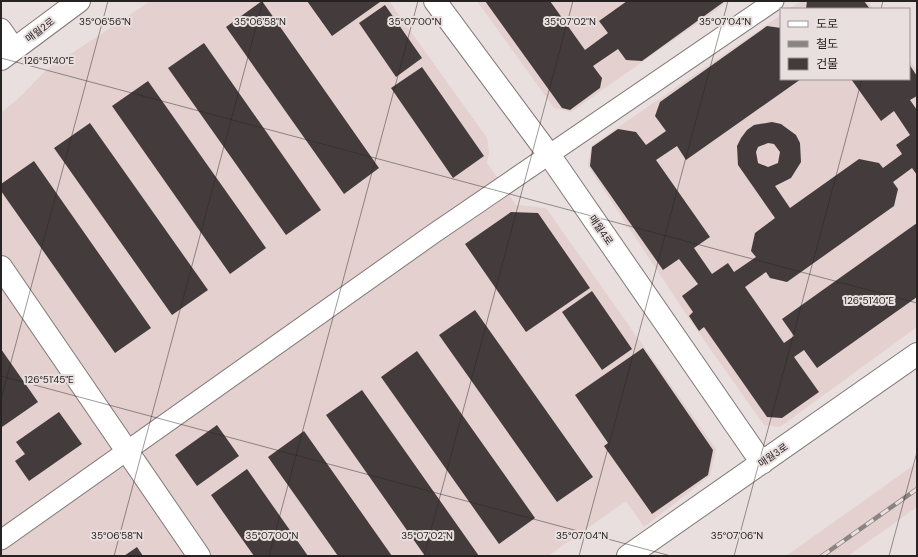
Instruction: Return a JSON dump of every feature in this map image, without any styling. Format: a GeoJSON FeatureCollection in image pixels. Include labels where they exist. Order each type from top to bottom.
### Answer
{"type":"FeatureCollection","features":[{"type":"Feature","properties":{"kind":"street","name":"매월2로"},"geometry":{"type":"LineString","coordinates":[[8,54],[79,1]]}},
{"type":"Feature","properties":{"kind":"street","name":"매월4로"},"geometry":{"type":"LineString","coordinates":[[435,1],[550,156],[762,463]]}},
{"type":"Feature","properties":{"kind":"street"},"geometry":{"type":"LineString","coordinates":[[1,540],[433,234],[550,156],[774,1]]}},
{"type":"Feature","properties":{"kind":"street"},"geometry":{"type":"LineString","coordinates":[[1,28],[8,54]]}},
{"type":"Feature","properties":{"kind":"street"},"geometry":{"type":"LineString","coordinates":[[1,267],[199,556]]}},
{"type":"Feature","properties":{"kind":"street","name":"매월3로"},"geometry":{"type":"LineString","coordinates":[[628,556],[917,354]]}},
{"type":"Feature","properties":{"kind":"shaded area"},"geometry":{"type":"Polygon","coordinates":[[[151,1],[389,1],[487,138],[489,152],[487,163],[516,205],[546,208],[716,449],[710,476],[644,527],[626,501],[548,556],[1,556],[1,113],[21,96],[45,71],[151,1]]]}},
{"type":"Feature","properties":{"kind":"shaded area"},"geometry":{"type":"Polygon","coordinates":[[[477,1],[729,1],[571,112],[554,108],[477,1]]]}},
{"type":"Feature","properties":{"kind":"shaded area"},"geometry":{"type":"Polygon","coordinates":[[[801,1],[868,1],[872,8],[790,8],[801,1]]]}},
{"type":"Feature","properties":{"kind":"shaded area"},"geometry":{"type":"Polygon","coordinates":[[[780,16],[780,80],[910,80],[910,61],[917,71],[917,327],[780,427],[764,425],[692,323],[588,166],[591,146],[780,16]]]}},
{"type":"Feature","properties":{"kind":"shaded area"},"geometry":{"type":"Polygon","coordinates":[[[917,463],[917,507],[848,556],[786,556],[917,463]]]}},
{"type":"Feature","properties":{"kind":"building"},"geometry":{"type":"Polygon","coordinates":[[[262,1],[379,168],[344,194],[226,27],[262,1]]]}},
{"type":"Feature","properties":{"kind":"building"},"geometry":{"type":"Polygon","coordinates":[[[307,1],[379,1],[380,2],[332,36],[307,1]]]}},
{"type":"Feature","properties":{"kind":"building"},"geometry":{"type":"Polygon","coordinates":[[[485,1],[550,1],[585,50],[608,33],[599,21],[627,1],[725,1],[642,61],[626,60],[618,49],[593,66],[602,78],[600,88],[570,110],[562,108],[485,1]]]}},
{"type":"Feature","properties":{"kind":"building"},"geometry":{"type":"Polygon","coordinates":[[[807,1],[864,1],[869,8],[806,8],[807,1]]]}},
{"type":"Feature","properties":{"kind":"building"},"geometry":{"type":"Polygon","coordinates":[[[385,5],[422,58],[396,77],[359,23],[385,5]]]}},
{"type":"Feature","properties":{"kind":"building"},"geometry":{"type":"Polygon","coordinates":[[[767,26],[780,28],[780,80],[800,80],[686,160],[677,146],[656,160],[710,237],[694,248],[712,274],[728,263],[734,272],[756,257],[751,251],[755,233],[775,218],[738,165],[737,146],[747,130],[754,125],[772,122],[781,124],[796,135],[800,143],[801,162],[791,178],[775,186],[790,208],[859,159],[879,163],[883,168],[902,154],[896,145],[910,135],[894,111],[881,121],[852,80],[910,80],[910,66],[917,76],[917,96],[910,100],[917,110],[917,175],[912,168],[893,182],[898,189],[894,206],[787,282],[770,278],[766,272],[745,287],[784,343],[794,336],[782,319],[917,223],[917,297],[817,368],[804,350],[794,357],[819,392],[782,418],[767,417],[704,327],[699,331],[689,316],[693,312],[682,296],[698,284],[679,259],[663,270],[590,166],[592,147],[618,129],[636,132],[646,145],[666,131],[655,116],[660,102],[767,26]],[[768,143],[758,147],[756,152],[758,163],[768,167],[778,163],[780,152],[774,144],[768,143]]]}},
{"type":"Feature","properties":{"kind":"building"},"geometry":{"type":"Polygon","coordinates":[[[204,43],[321,210],[286,235],[168,68],[204,43]]]}},
{"type":"Feature","properties":{"kind":"building"},"geometry":{"type":"Polygon","coordinates":[[[422,67],[484,156],[453,178],[391,88],[422,67]]]}},
{"type":"Feature","properties":{"kind":"building"},"geometry":{"type":"Polygon","coordinates":[[[148,81],[266,248],[230,274],[112,106],[148,81]]]}},
{"type":"Feature","properties":{"kind":"building"},"geometry":{"type":"Polygon","coordinates":[[[90,123],[208,290],[172,315],[54,148],[90,123]]]}},
{"type":"Feature","properties":{"kind":"building"},"geometry":{"type":"Polygon","coordinates":[[[34,161],[151,328],[115,353],[1,191],[1,184],[34,161]]]}},
{"type":"Feature","properties":{"kind":"building"},"geometry":{"type":"Polygon","coordinates":[[[511,212],[538,213],[590,288],[526,332],[465,244],[511,212]]]}},
{"type":"Feature","properties":{"kind":"building"},"geometry":{"type":"Polygon","coordinates":[[[592,291],[632,349],[602,370],[562,312],[592,291]]]}},
{"type":"Feature","properties":{"kind":"building"},"geometry":{"type":"Polygon","coordinates":[[[475,310],[593,477],[557,502],[439,335],[475,310]]]}},
{"type":"Feature","properties":{"kind":"building"},"geometry":{"type":"Polygon","coordinates":[[[643,348],[713,450],[708,475],[652,514],[604,446],[608,443],[575,395],[643,348]]]}},
{"type":"Feature","properties":{"kind":"building"},"geometry":{"type":"Polygon","coordinates":[[[1,349],[38,402],[2,427],[1,425],[1,349]]]}},
{"type":"Feature","properties":{"kind":"building"},"geometry":{"type":"Polygon","coordinates":[[[417,351],[535,518],[499,544],[381,377],[417,351]]]}},
{"type":"Feature","properties":{"kind":"building"},"geometry":{"type":"Polygon","coordinates":[[[362,390],[479,556],[425,556],[326,415],[362,390]]]}},
{"type":"Feature","properties":{"kind":"building"},"geometry":{"type":"Polygon","coordinates":[[[59,412],[82,444],[29,481],[15,461],[25,454],[16,442],[59,412]]]}},
{"type":"Feature","properties":{"kind":"building"},"geometry":{"type":"Polygon","coordinates":[[[217,425],[239,456],[197,486],[175,455],[217,425]]]}},
{"type":"Feature","properties":{"kind":"building"},"geometry":{"type":"Polygon","coordinates":[[[304,431],[392,556],[338,556],[268,457],[304,431]]]}},
{"type":"Feature","properties":{"kind":"building"},"geometry":{"type":"Polygon","coordinates":[[[247,469],[308,556],[254,556],[211,495],[247,469]]]}},
{"type":"Feature","properties":{"kind":"building"},"geometry":{"type":"Polygon","coordinates":[[[137,547],[143,556],[124,556],[137,547]]]}},
{"type":"Feature","properties":{"kind":"railway"},"geometry":{"type":"LineString","coordinates":[[822,556],[917,489]]}}]}
